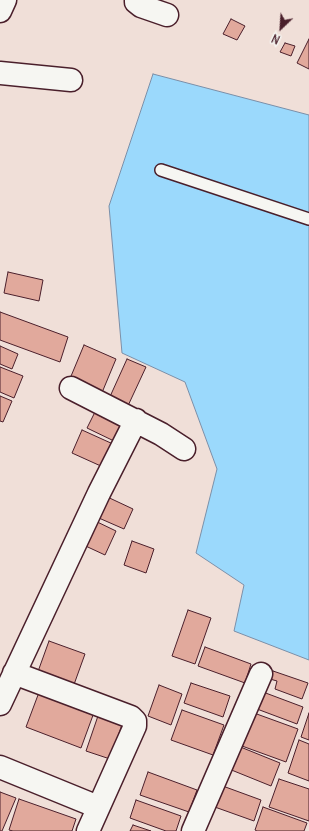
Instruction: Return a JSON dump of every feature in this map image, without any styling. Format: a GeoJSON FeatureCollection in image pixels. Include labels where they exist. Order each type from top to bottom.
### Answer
{"type":"FeatureCollection","features":[{"type":"Feature","properties":{"kind":"street"},"geometry":{"type":"LineString","coordinates":[[0,11],[5,0]]}},
{"type":"Feature","properties":{"kind":"street"},"geometry":{"type":"LineString","coordinates":[[136,0],[136,2],[141,6],[167,15]]}},
{"type":"Feature","properties":{"kind":"street"},"geometry":{"type":"LineString","coordinates":[[0,73],[70,80]]}},
{"type":"Feature","properties":{"kind":"street"},"geometry":{"type":"LineString","coordinates":[[71,388],[136,420],[184,449]]}},
{"type":"Feature","properties":{"kind":"street"},"geometry":{"type":"LineString","coordinates":[[0,704],[99,493],[136,420]]}},
{"type":"Feature","properties":{"kind":"street"},"geometry":{"type":"LineString","coordinates":[[14,673],[131,717],[135,721],[135,726],[88,831]]}},
{"type":"Feature","properties":{"kind":"street"},"geometry":{"type":"LineString","coordinates":[[193,831],[261,674]]}},
{"type":"Feature","properties":{"kind":"street"},"geometry":{"type":"LineString","coordinates":[[0,767],[98,807]]}},
{"type":"Feature","properties":{"kind":"lane"},"geometry":{"type":"LineString","coordinates":[[161,170],[309,219]]}},
{"type":"Feature","properties":{"kind":"water"},"geometry":{"type":"Polygon","coordinates":[[[153,74],[309,115],[309,660],[234,631],[244,585],[196,553],[217,469],[185,382],[122,353],[109,206],[153,74]]]}},
{"type":"Feature","properties":{"kind":"building"},"geometry":{"type":"Polygon","coordinates":[[[231,19],[245,26],[237,40],[223,34],[231,19]]]}},
{"type":"Feature","properties":{"kind":"building"},"geometry":{"type":"Polygon","coordinates":[[[309,39],[309,69],[297,63],[309,39]]]}},
{"type":"Feature","properties":{"kind":"building"},"geometry":{"type":"Polygon","coordinates":[[[285,43],[295,46],[291,56],[280,52],[285,43]]]}},
{"type":"Feature","properties":{"kind":"building"},"geometry":{"type":"Polygon","coordinates":[[[8,272],[43,280],[39,301],[4,293],[8,272]]]}},
{"type":"Feature","properties":{"kind":"building"},"geometry":{"type":"Polygon","coordinates":[[[0,312],[68,337],[60,362],[0,340],[0,312]]]}},
{"type":"Feature","properties":{"kind":"building"},"geometry":{"type":"Polygon","coordinates":[[[84,345],[116,359],[101,395],[69,381],[84,345]]]}},
{"type":"Feature","properties":{"kind":"building"},"geometry":{"type":"Polygon","coordinates":[[[0,346],[18,354],[12,369],[0,364],[0,346]]]}},
{"type":"Feature","properties":{"kind":"building"},"geometry":{"type":"Polygon","coordinates":[[[127,359],[146,367],[126,410],[108,401],[127,359]]]}},
{"type":"Feature","properties":{"kind":"building"},"geometry":{"type":"Polygon","coordinates":[[[0,367],[23,376],[14,398],[0,392],[0,367]]]}},
{"type":"Feature","properties":{"kind":"building"},"geometry":{"type":"Polygon","coordinates":[[[0,396],[12,401],[3,422],[0,421],[0,396]]]}},
{"type":"Feature","properties":{"kind":"building"},"geometry":{"type":"Polygon","coordinates":[[[99,404],[125,416],[114,441],[87,428],[99,404]]]}},
{"type":"Feature","properties":{"kind":"building"},"geometry":{"type":"Polygon","coordinates":[[[82,430],[113,444],[103,467],[72,453],[82,430]]]}},
{"type":"Feature","properties":{"kind":"building"},"geometry":{"type":"Polygon","coordinates":[[[101,494],[133,509],[124,529],[92,515],[101,494]]]}},
{"type":"Feature","properties":{"kind":"building"},"geometry":{"type":"Polygon","coordinates":[[[89,518],[116,531],[105,555],[77,542],[89,518]]]}},
{"type":"Feature","properties":{"kind":"building"},"geometry":{"type":"Polygon","coordinates":[[[132,541],[154,549],[146,573],[124,565],[132,541]]]}},
{"type":"Feature","properties":{"kind":"building"},"geometry":{"type":"Polygon","coordinates":[[[188,610],[211,618],[195,664],[172,656],[188,610]]]}},
{"type":"Feature","properties":{"kind":"building"},"geometry":{"type":"Polygon","coordinates":[[[49,641],[85,654],[72,690],[36,677],[49,641]]]}},
{"type":"Feature","properties":{"kind":"building"},"geometry":{"type":"Polygon","coordinates":[[[205,647],[251,664],[245,683],[198,666],[205,647]]]}},
{"type":"Feature","properties":{"kind":"building"},"geometry":{"type":"Polygon","coordinates":[[[273,671],[308,683],[302,699],[275,689],[277,681],[270,679],[273,671]]]}},
{"type":"Feature","properties":{"kind":"building"},"geometry":{"type":"Polygon","coordinates":[[[191,683],[230,696],[223,717],[184,703],[191,683]]]}},
{"type":"Feature","properties":{"kind":"building"},"geometry":{"type":"Polygon","coordinates":[[[159,685],[182,694],[171,725],[148,716],[159,685]]]}},
{"type":"Feature","properties":{"kind":"building"},"geometry":{"type":"Polygon","coordinates":[[[41,687],[96,707],[81,748],[26,727],[41,687]]]}},
{"type":"Feature","properties":{"kind":"building"},"geometry":{"type":"Polygon","coordinates":[[[263,692],[303,707],[297,724],[257,709],[263,692]]]}},
{"type":"Feature","properties":{"kind":"building"},"geometry":{"type":"Polygon","coordinates":[[[100,710],[124,719],[110,759],[86,751],[100,710]]]}},
{"type":"Feature","properties":{"kind":"building"},"geometry":{"type":"Polygon","coordinates":[[[182,710],[224,725],[213,755],[171,740],[182,710]]]}},
{"type":"Feature","properties":{"kind":"building"},"geometry":{"type":"Polygon","coordinates":[[[254,713],[298,729],[286,762],[242,746],[254,713]]]}},
{"type":"Feature","properties":{"kind":"building"},"geometry":{"type":"Polygon","coordinates":[[[309,713],[309,740],[301,737],[309,713]]]}},
{"type":"Feature","properties":{"kind":"building"},"geometry":{"type":"Polygon","coordinates":[[[299,740],[309,744],[309,781],[288,773],[299,740]]]}},
{"type":"Feature","properties":{"kind":"building"},"geometry":{"type":"Polygon","coordinates":[[[238,746],[280,763],[271,786],[229,769],[238,746]]]}},
{"type":"Feature","properties":{"kind":"building"},"geometry":{"type":"Polygon","coordinates":[[[148,772],[197,790],[189,812],[140,795],[148,772]]]}},
{"type":"Feature","properties":{"kind":"building"},"geometry":{"type":"Polygon","coordinates":[[[279,779],[309,789],[309,821],[269,807],[279,779]]]}},
{"type":"Feature","properties":{"kind":"building"},"geometry":{"type":"Polygon","coordinates":[[[220,785],[261,800],[254,821],[212,806],[220,785]]]}},
{"type":"Feature","properties":{"kind":"building"},"geometry":{"type":"Polygon","coordinates":[[[0,792],[16,798],[2,831],[0,831],[0,792]]]}},
{"type":"Feature","properties":{"kind":"building"},"geometry":{"type":"Polygon","coordinates":[[[19,799],[76,819],[72,831],[9,830],[19,799]]]}},
{"type":"Feature","properties":{"kind":"building"},"geometry":{"type":"Polygon","coordinates":[[[136,800],[181,816],[176,831],[166,831],[130,818],[136,800]]]}},
{"type":"Feature","properties":{"kind":"building"},"geometry":{"type":"Polygon","coordinates":[[[263,807],[307,823],[304,831],[255,830],[263,807]]]}},
{"type":"Feature","properties":{"kind":"building"},"geometry":{"type":"Polygon","coordinates":[[[133,825],[151,831],[130,831],[133,825]]]}}]}
